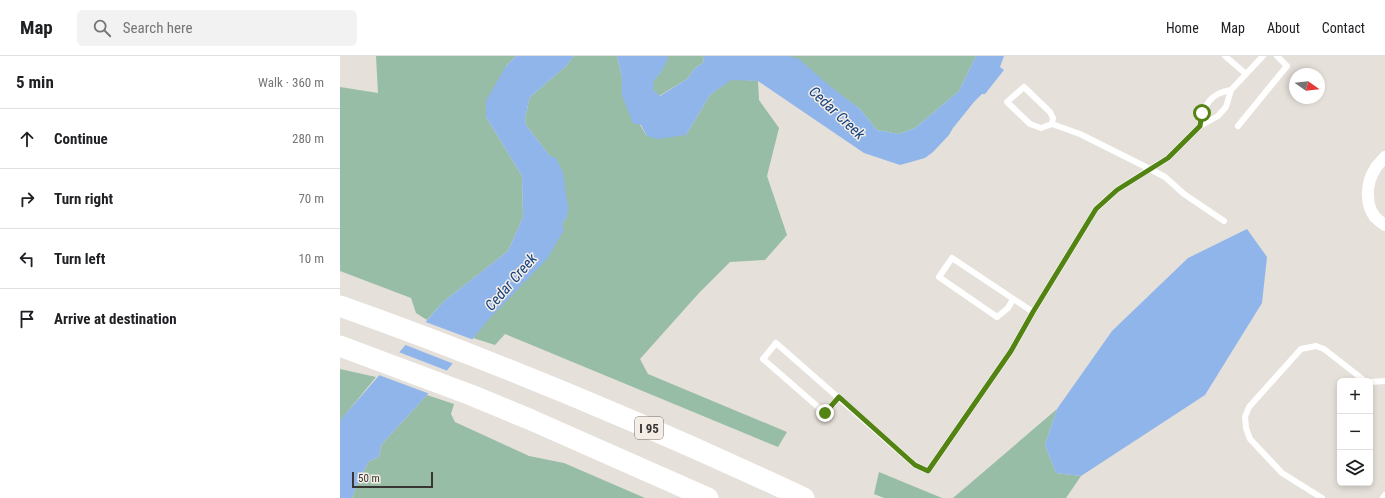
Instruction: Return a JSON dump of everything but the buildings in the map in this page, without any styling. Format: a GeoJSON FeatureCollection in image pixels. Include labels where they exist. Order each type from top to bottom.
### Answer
{"type":"FeatureCollection","features":[{"type":"Feature","properties":{"kind":"highway","name":"I 95"},"geometry":{"type":"LineString","coordinates":[[340,306],[492,362],[641,425],[804,498]]}},
{"type":"Feature","properties":{"kind":"highway"},"geometry":{"type":"LineString","coordinates":[[340,346],[471,395],[530,419],[708,498]]}},
{"type":"Feature","properties":{"kind":"street"},"geometry":{"type":"LineString","coordinates":[[1385,157],[1375,168],[1370,179],[1368,192],[1369,205],[1375,217],[1385,226]]}},
{"type":"Feature","properties":{"kind":"lane"},"geometry":{"type":"LineString","coordinates":[[1225,56],[1246,74]]}},
{"type":"Feature","properties":{"kind":"lane"},"geometry":{"type":"LineString","coordinates":[[839,397],[825,413],[762,359],[776,343],[839,397],[915,465],[928,471],[1011,351],[1096,209],[1117,190],[1168,158],[1200,126],[1218,116],[1226,107],[1231,90],[1262,56]]}},
{"type":"Feature","properties":{"kind":"lane"},"geometry":{"type":"LineString","coordinates":[[1238,126],[1287,66],[1276,56]]}},
{"type":"Feature","properties":{"kind":"lane"},"geometry":{"type":"LineString","coordinates":[[1052,124],[1053,118],[1050,112],[1024,87],[1007,102],[1030,124],[1041,128],[1052,124],[1080,134],[1165,177],[1184,194],[1224,222]]}},
{"type":"Feature","properties":{"kind":"lane"},"geometry":{"type":"LineString","coordinates":[[1200,126],[1202,113],[1210,101],[1220,92],[1231,90]]}},
{"type":"Feature","properties":{"kind":"lane"},"geometry":{"type":"LineString","coordinates":[[1013,299],[1008,308],[997,317],[939,277],[952,258],[1033,312]]}},
{"type":"Feature","properties":{"kind":"lane"},"geometry":{"type":"LineString","coordinates":[[1322,498],[1282,473],[1250,439],[1246,428],[1245,417],[1249,407],[1301,349],[1316,346],[1324,349],[1361,378]]}},
{"type":"Feature","properties":{"kind":"lane"},"geometry":{"type":"LineString","coordinates":[[1373,382],[1385,381]]}},
{"type":"Feature","properties":{"kind":"green space"},"geometry":{"type":"Polygon","coordinates":[[[376,56],[516,56],[506,66],[486,117],[522,176],[523,217],[508,251],[443,302],[427,320],[416,313],[411,298],[340,271],[340,87],[378,93],[376,56]]]}},
{"type":"Feature","properties":{"kind":"green space"},"geometry":{"type":"Polygon","coordinates":[[[574,56],[617,56],[622,77],[622,96],[647,136],[686,135],[710,95],[731,79],[758,81],[759,100],[779,128],[767,176],[787,235],[765,260],[730,262],[699,293],[640,359],[648,374],[787,432],[778,447],[505,334],[495,345],[473,338],[567,217],[550,156],[526,125],[525,118],[530,97],[565,67],[574,56]]]}},
{"type":"Feature","properties":{"kind":"green space"},"geometry":{"type":"Polygon","coordinates":[[[667,56],[704,56],[703,63],[696,67],[687,79],[659,96],[653,90],[652,82],[661,72],[667,56]]]}},
{"type":"Feature","properties":{"kind":"green space"},"geometry":{"type":"Polygon","coordinates":[[[788,56],[976,56],[959,91],[915,128],[899,134],[877,130],[860,109],[788,56]]]}},
{"type":"Feature","properties":{"kind":"green space"},"geometry":{"type":"Polygon","coordinates":[[[340,369],[376,377],[340,421],[340,369]]]}},
{"type":"Feature","properties":{"kind":"green space"},"geometry":{"type":"Polygon","coordinates":[[[427,395],[454,404],[451,414],[455,422],[529,456],[564,463],[645,498],[352,498],[369,461],[379,457],[381,445],[427,395]]]}},
{"type":"Feature","properties":{"kind":"green space"},"geometry":{"type":"Polygon","coordinates":[[[1057,409],[1045,445],[1056,473],[1081,476],[1066,498],[953,498],[1057,409]]]}},
{"type":"Feature","properties":{"kind":"green space"},"geometry":{"type":"Polygon","coordinates":[[[879,472],[942,498],[884,498],[874,494],[879,472]]]}},
{"type":"Feature","properties":{"kind":"water","name":"Cedar Creek"},"geometry":{"type":"Polygon","coordinates":[[[516,56],[574,56],[565,67],[530,97],[525,118],[526,125],[550,156],[556,158],[563,173],[568,207],[567,217],[562,224],[564,230],[547,259],[488,320],[427,395],[381,445],[379,457],[369,461],[352,498],[340,498],[340,421],[443,302],[508,251],[523,217],[522,176],[486,117],[486,101],[506,66],[516,56]]]}},
{"type":"Feature","properties":{"kind":"water","name":"Cedar Creek"},"geometry":{"type":"Polygon","coordinates":[[[617,56],[667,56],[668,59],[661,72],[653,82],[653,90],[660,96],[687,79],[696,67],[703,63],[704,56],[788,56],[799,59],[831,87],[860,109],[877,130],[899,134],[915,128],[959,91],[976,56],[1004,56],[1000,67],[1004,70],[985,94],[982,94],[974,102],[949,135],[933,152],[925,158],[900,165],[864,153],[758,81],[731,80],[710,95],[686,135],[658,139],[647,136],[641,125],[633,123],[622,96],[622,77],[617,56]]]}},
{"type":"Feature","properties":{"kind":"water"},"geometry":{"type":"Polygon","coordinates":[[[1247,229],[1267,257],[1262,303],[1205,395],[1081,476],[1056,473],[1045,445],[1057,409],[1112,331],[1188,258],[1247,229]]]}},
{"type":"Feature","properties":{"kind":"pier"},"geometry":{"type":"Polygon","coordinates":[[[423,321],[474,340],[454,364],[403,344],[423,321]]]}},
{"type":"Feature","properties":{"kind":"pier"},"geometry":{"type":"Polygon","coordinates":[[[396,351],[448,371],[430,394],[376,374],[396,351]]]}},
{"type":"Feature","properties":{"kind":"route"},"geometry":{"type":"LineString","coordinates":[[825,413],[839,397],[915,465],[928,471],[1011,351],[1073,245],[1096,209],[1117,190],[1168,158],[1200,126],[1202,113]]}}]}
